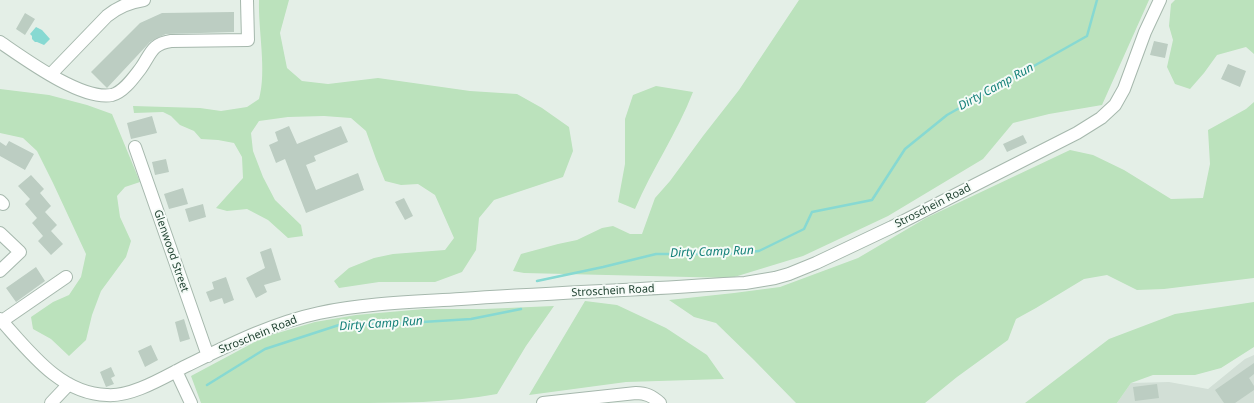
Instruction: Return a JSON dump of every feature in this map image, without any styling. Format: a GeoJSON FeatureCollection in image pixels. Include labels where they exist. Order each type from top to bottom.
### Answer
{"type":"FeatureCollection","features":[{"type":"Feature","properties":{"kind":"street"},"geometry":{"type":"LineString","coordinates":[[51,74],[107,16],[129,3],[144,0]]}},
{"type":"Feature","properties":{"kind":"street"},"geometry":{"type":"LineString","coordinates":[[0,42],[75,88],[105,95],[117,93],[123,89],[137,73],[152,50],[159,44],[171,41],[248,40],[247,0]]}},
{"type":"Feature","properties":{"kind":"street","name":"Stroschein Road"},"geometry":{"type":"LineString","coordinates":[[1,320],[39,361],[56,376],[69,384],[81,390],[101,395],[116,395],[128,398],[146,385],[257,333],[304,316],[335,310],[484,298],[745,283],[774,278],[802,269],[850,248],[1077,133],[1101,118],[1114,105],[1124,89],[1144,32],[1160,0]]}},
{"type":"Feature","properties":{"kind":"street","name":"Glenwood Street"},"geometry":{"type":"LineString","coordinates":[[135,147],[208,356]]}},
{"type":"Feature","properties":{"kind":"street"},"geometry":{"type":"LineString","coordinates":[[0,233],[20,252],[0,271]]}},
{"type":"Feature","properties":{"kind":"street"},"geometry":{"type":"LineString","coordinates":[[1,320],[66,277]]}},
{"type":"Feature","properties":{"kind":"street"},"geometry":{"type":"LineString","coordinates":[[176,371],[191,403]]}},
{"type":"Feature","properties":{"kind":"street"},"geometry":{"type":"LineString","coordinates":[[51,403],[69,384]]}},
{"type":"Feature","properties":{"kind":"street"},"geometry":{"type":"LineString","coordinates":[[543,403],[636,392],[645,393],[660,403]]}},
{"type":"Feature","properties":{"kind":"shaded area"},"geometry":{"type":"Polygon","coordinates":[[[1254,355],[1254,403],[1117,403],[1131,383],[1169,382],[1208,389],[1245,359],[1254,355]]]}},
{"type":"Feature","properties":{"kind":"green space"},"geometry":{"type":"Polygon","coordinates":[[[259,0],[289,0],[280,33],[287,68],[302,81],[328,84],[378,78],[470,91],[517,94],[542,108],[569,127],[573,151],[563,177],[494,200],[479,218],[476,250],[462,272],[435,282],[379,282],[339,288],[334,281],[349,268],[374,258],[393,254],[445,250],[454,238],[435,195],[418,184],[401,185],[385,181],[366,131],[351,118],[324,116],[288,117],[259,121],[251,133],[253,151],[263,177],[275,200],[301,225],[303,236],[288,238],[268,220],[247,209],[227,211],[216,208],[243,178],[242,157],[234,143],[201,139],[194,131],[180,125],[171,116],[163,112],[134,113],[133,106],[200,108],[221,111],[247,107],[259,99],[262,63],[259,0]]]}},
{"type":"Feature","properties":{"kind":"green space"},"geometry":{"type":"Polygon","coordinates":[[[799,0],[1149,0],[1102,105],[1049,114],[1013,123],[983,159],[888,216],[803,256],[731,278],[524,273],[513,271],[521,254],[577,240],[602,228],[613,226],[630,234],[642,234],[655,198],[670,181],[739,90],[799,0]]]}},
{"type":"Feature","properties":{"kind":"green space"},"geometry":{"type":"Polygon","coordinates":[[[1175,0],[1254,0],[1254,54],[1246,47],[1217,55],[1190,89],[1175,84],[1167,67],[1173,40],[1169,26],[1171,4],[1175,0]]]}},
{"type":"Feature","properties":{"kind":"green space"},"geometry":{"type":"Polygon","coordinates":[[[656,86],[693,92],[680,122],[635,209],[618,202],[625,164],[625,119],[633,95],[656,86]]]}},
{"type":"Feature","properties":{"kind":"green space"},"geometry":{"type":"Polygon","coordinates":[[[0,89],[49,95],[87,105],[112,114],[140,182],[125,187],[117,196],[120,217],[131,241],[126,257],[101,291],[92,315],[86,340],[69,356],[51,339],[33,329],[31,317],[53,302],[69,295],[81,277],[86,254],[37,151],[23,138],[0,133],[0,89]]]}},
{"type":"Feature","properties":{"kind":"green space"},"geometry":{"type":"Polygon","coordinates":[[[1254,102],[1254,278],[1164,289],[1137,290],[1107,275],[1084,279],[1016,319],[1008,340],[957,377],[925,403],[796,403],[716,323],[694,317],[669,300],[780,287],[858,258],[926,218],[1070,150],[1093,155],[1124,170],[1171,199],[1203,198],[1210,164],[1208,130],[1246,109],[1254,102]]]}},
{"type":"Feature","properties":{"kind":"green space"},"geometry":{"type":"Polygon","coordinates":[[[585,301],[617,305],[666,328],[707,355],[724,379],[626,382],[529,395],[585,301]]]}},
{"type":"Feature","properties":{"kind":"green space"},"geometry":{"type":"Polygon","coordinates":[[[1254,302],[1254,347],[1221,368],[1195,375],[1153,375],[1131,383],[1117,403],[1025,403],[1109,339],[1175,314],[1254,302]]]}},
{"type":"Feature","properties":{"kind":"green space"},"geometry":{"type":"Polygon","coordinates":[[[554,306],[526,346],[497,394],[442,401],[404,403],[201,403],[191,376],[264,337],[315,322],[356,315],[424,309],[484,309],[554,306]]]}},
{"type":"Feature","properties":{"kind":"water"},"geometry":{"type":"Polygon","coordinates":[[[36,27],[42,30],[50,39],[44,45],[35,42],[32,39],[30,34],[36,27]]]}},
{"type":"Feature","properties":{"kind":"building"},"geometry":{"type":"Polygon","coordinates":[[[234,12],[234,32],[166,34],[155,39],[150,42],[107,88],[91,72],[140,23],[162,13],[234,12]]]}},
{"type":"Feature","properties":{"kind":"building"},"geometry":{"type":"Polygon","coordinates":[[[25,13],[35,19],[25,35],[16,29],[25,13]]]}},
{"type":"Feature","properties":{"kind":"building"},"geometry":{"type":"Polygon","coordinates":[[[1154,41],[1168,44],[1165,58],[1150,55],[1154,41]]]}},
{"type":"Feature","properties":{"kind":"building"},"geometry":{"type":"Polygon","coordinates":[[[1228,64],[1246,71],[1240,87],[1221,79],[1228,64]]]}},
{"type":"Feature","properties":{"kind":"building"},"geometry":{"type":"Polygon","coordinates":[[[152,116],[157,133],[131,139],[127,123],[152,116]]]}},
{"type":"Feature","properties":{"kind":"building"},"geometry":{"type":"Polygon","coordinates":[[[289,126],[297,144],[341,126],[348,142],[314,156],[316,161],[306,165],[316,190],[358,173],[364,190],[306,213],[285,159],[276,163],[269,145],[278,141],[275,132],[289,126]]]}},
{"type":"Feature","properties":{"kind":"building"},"geometry":{"type":"Polygon","coordinates":[[[1023,135],[1027,143],[1007,152],[1003,144],[1023,135]]]}},
{"type":"Feature","properties":{"kind":"building"},"geometry":{"type":"Polygon","coordinates":[[[9,141],[34,154],[25,170],[0,156],[0,142],[6,146],[9,141]]]}},
{"type":"Feature","properties":{"kind":"building"},"geometry":{"type":"Polygon","coordinates":[[[166,159],[169,172],[155,175],[152,162],[166,159]]]}},
{"type":"Feature","properties":{"kind":"building"},"geometry":{"type":"Polygon","coordinates":[[[31,175],[44,189],[40,193],[51,206],[45,212],[57,225],[51,231],[63,244],[51,255],[38,241],[43,236],[32,223],[37,218],[25,204],[30,199],[18,186],[31,175]]]}},
{"type":"Feature","properties":{"kind":"building"},"geometry":{"type":"Polygon","coordinates":[[[183,188],[188,204],[169,209],[164,194],[183,188]]]}},
{"type":"Feature","properties":{"kind":"building"},"geometry":{"type":"Polygon","coordinates":[[[404,198],[413,216],[405,220],[395,202],[404,198]]]}},
{"type":"Feature","properties":{"kind":"building"},"geometry":{"type":"Polygon","coordinates":[[[203,204],[206,217],[189,222],[185,209],[203,204]]]}},
{"type":"Feature","properties":{"kind":"building"},"geometry":{"type":"Polygon","coordinates":[[[271,248],[281,280],[264,285],[267,292],[256,298],[246,278],[265,268],[260,252],[271,248]]]}},
{"type":"Feature","properties":{"kind":"building"},"geometry":{"type":"Polygon","coordinates":[[[36,267],[45,281],[16,302],[6,288],[36,267]]]}},
{"type":"Feature","properties":{"kind":"building"},"geometry":{"type":"Polygon","coordinates":[[[226,277],[234,300],[224,304],[222,298],[210,302],[206,292],[214,289],[212,282],[226,277]]]}},
{"type":"Feature","properties":{"kind":"building"},"geometry":{"type":"Polygon","coordinates":[[[184,319],[190,339],[180,342],[175,322],[184,319]]]}},
{"type":"Feature","properties":{"kind":"building"},"geometry":{"type":"Polygon","coordinates":[[[151,345],[158,360],[145,367],[138,351],[151,345]]]}},
{"type":"Feature","properties":{"kind":"building"},"geometry":{"type":"Polygon","coordinates":[[[1254,363],[1254,374],[1249,378],[1254,386],[1254,390],[1235,403],[1224,403],[1215,390],[1254,363]]]}},
{"type":"Feature","properties":{"kind":"building"},"geometry":{"type":"Polygon","coordinates":[[[111,367],[115,376],[111,378],[114,384],[106,387],[100,372],[111,367]]]}},
{"type":"Feature","properties":{"kind":"building"},"geometry":{"type":"Polygon","coordinates":[[[1157,384],[1159,398],[1135,401],[1133,387],[1157,384]]]}},
{"type":"Feature","properties":{"kind":"waterway","name":"Dirty Camp Run"},"geometry":{"type":"LineString","coordinates":[[537,281],[656,254],[729,254],[759,251],[804,229],[812,212],[872,200],[905,149],[947,115],[1087,36],[1097,0]]}},
{"type":"Feature","properties":{"kind":"waterway","name":"Dirty Camp Run"},"geometry":{"type":"LineString","coordinates":[[207,385],[265,349],[339,325],[390,324],[471,319],[521,309]]}}]}
